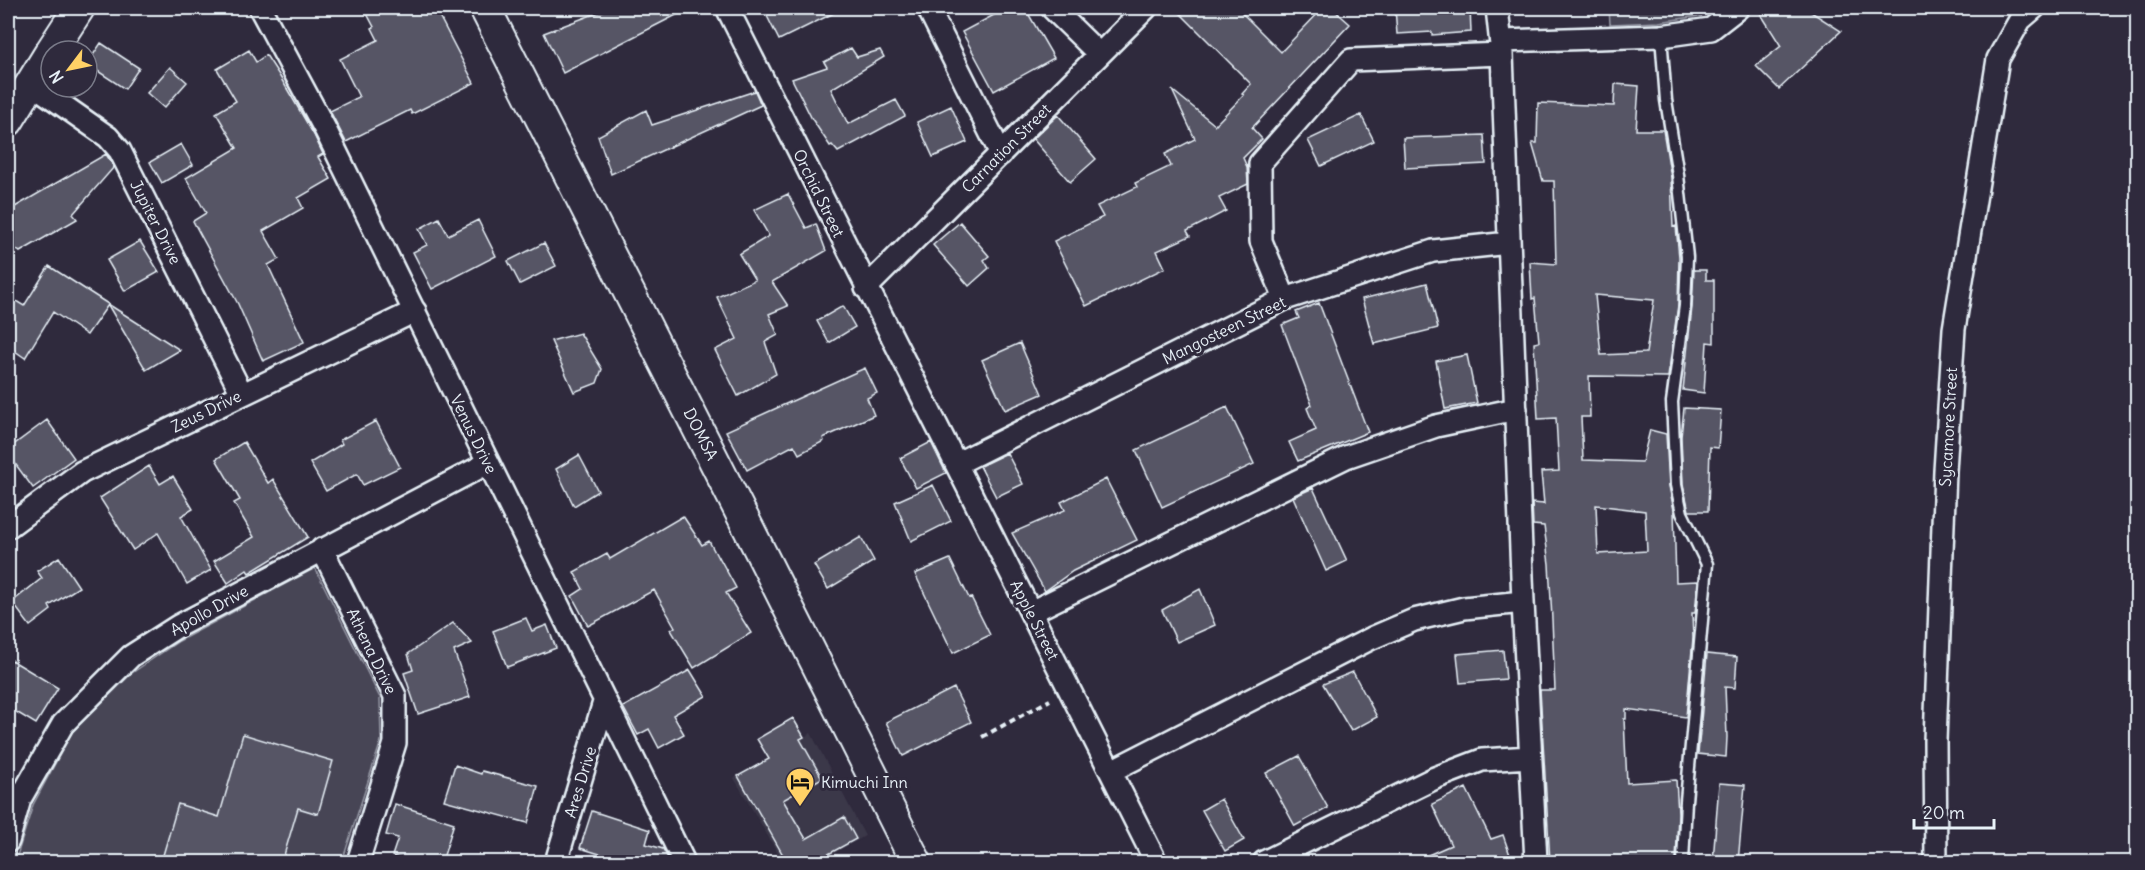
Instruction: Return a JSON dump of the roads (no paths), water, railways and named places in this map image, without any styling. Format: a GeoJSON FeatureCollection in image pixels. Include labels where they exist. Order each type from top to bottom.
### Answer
{"type":"FeatureCollection","features":[{"type":"Feature","properties":{"kind":"main road"},"geometry":{"type":"LineString","coordinates":[[59,39],[79,8]]}},
{"type":"Feature","properties":{"kind":"main road","name":"DOMSA"},"geometry":{"type":"LineString","coordinates":[[485,8],[916,862]]}},
{"type":"Feature","properties":{"kind":"main road"},"geometry":{"type":"LineString","coordinates":[[8,122],[39,70]]}},
{"type":"Feature","properties":{"kind":"street","name":"Venus Drive"},"geometry":{"type":"LineString","coordinates":[[260,8],[325,129],[684,862]]}},
{"type":"Feature","properties":{"kind":"street","name":"Orchid Street"},"geometry":{"type":"LineString","coordinates":[[727,8],[912,378]]}},
{"type":"Feature","properties":{"kind":"street"},"geometry":{"type":"LineString","coordinates":[[928,8],[1001,154]]}},
{"type":"Feature","properties":{"kind":"street"},"geometry":{"type":"LineString","coordinates":[[1052,8],[1099,54]]}},
{"type":"Feature","properties":{"kind":"street","name":"Carnation Street"},"geometry":{"type":"LineString","coordinates":[[866,288],[1146,8]]}},
{"type":"Feature","properties":{"kind":"street"},"geometry":{"type":"LineString","coordinates":[[1497,8],[1502,47],[1523,602],[1536,862]]}},
{"type":"Feature","properties":{"kind":"street"},"geometry":{"type":"LineString","coordinates":[[1285,299],[1260,241],[1260,164],[1351,60],[1661,36],[1711,29],[1738,8]]}},
{"type":"Feature","properties":{"kind":"street","name":"Sycamore Street"},"geometry":{"type":"LineString","coordinates":[[1936,862],[1935,741],[1945,471],[1954,329],[1998,59],[2020,20],[2034,8]]}},
{"type":"Feature","properties":{"kind":"street","name":"Jupiter Drive"},"geometry":{"type":"LineString","coordinates":[[31,83],[108,137],[120,151],[242,394]]}},
{"type":"Feature","properties":{"kind":"street","name":"Mangosteen Street"},"geometry":{"type":"LineString","coordinates":[[956,465],[1285,299],[1432,251],[1509,243]]}},
{"type":"Feature","properties":{"kind":"street","name":"Zeus Drive"},"geometry":{"type":"LineString","coordinates":[[8,527],[82,472],[415,311]]}},
{"type":"Feature","properties":{"kind":"street","name":"Apple Street"},"geometry":{"type":"LineString","coordinates":[[912,378],[1156,862]]}},
{"type":"Feature","properties":{"kind":"street"},"geometry":{"type":"LineString","coordinates":[[1031,612],[1346,457],[1436,426],[1516,409]]}},
{"type":"Feature","properties":{"kind":"street","name":"Apollo Drive"},"geometry":{"type":"LineString","coordinates":[[8,841],[20,799],[63,724],[131,656],[178,626],[489,463]]}},
{"type":"Feature","properties":{"kind":"street","name":"Athena Drive"},"geometry":{"type":"LineString","coordinates":[[322,549],[395,696],[395,743],[358,862]]}},
{"type":"Feature","properties":{"kind":"street"},"geometry":{"type":"LineString","coordinates":[[1111,771],[1372,638],[1414,620],[1464,608],[1523,602]]}},
{"type":"Feature","properties":{"kind":"street","name":"Ares Drive"},"geometry":{"type":"LineString","coordinates":[[556,862],[604,702]]}},
{"type":"Feature","properties":{"kind":"street"},"geometry":{"type":"LineString","coordinates":[[1264,862],[1444,775],[1482,760],[1530,757]]}},
{"type":"Feature","properties":{"kind":"lane"},"geometry":{"type":"LineString","coordinates":[[1661,36],[1666,100],[1678,175],[1687,257],[1685,306],[1672,402],[1676,485],[1682,513],[1707,564],[1686,801],[1683,862]]}},
{"type":"Feature","properties":{"kind":"place","name":"Kimuchi Inn"},"geometry":{"type":"Point","coordinates":[800,808]}}]}
